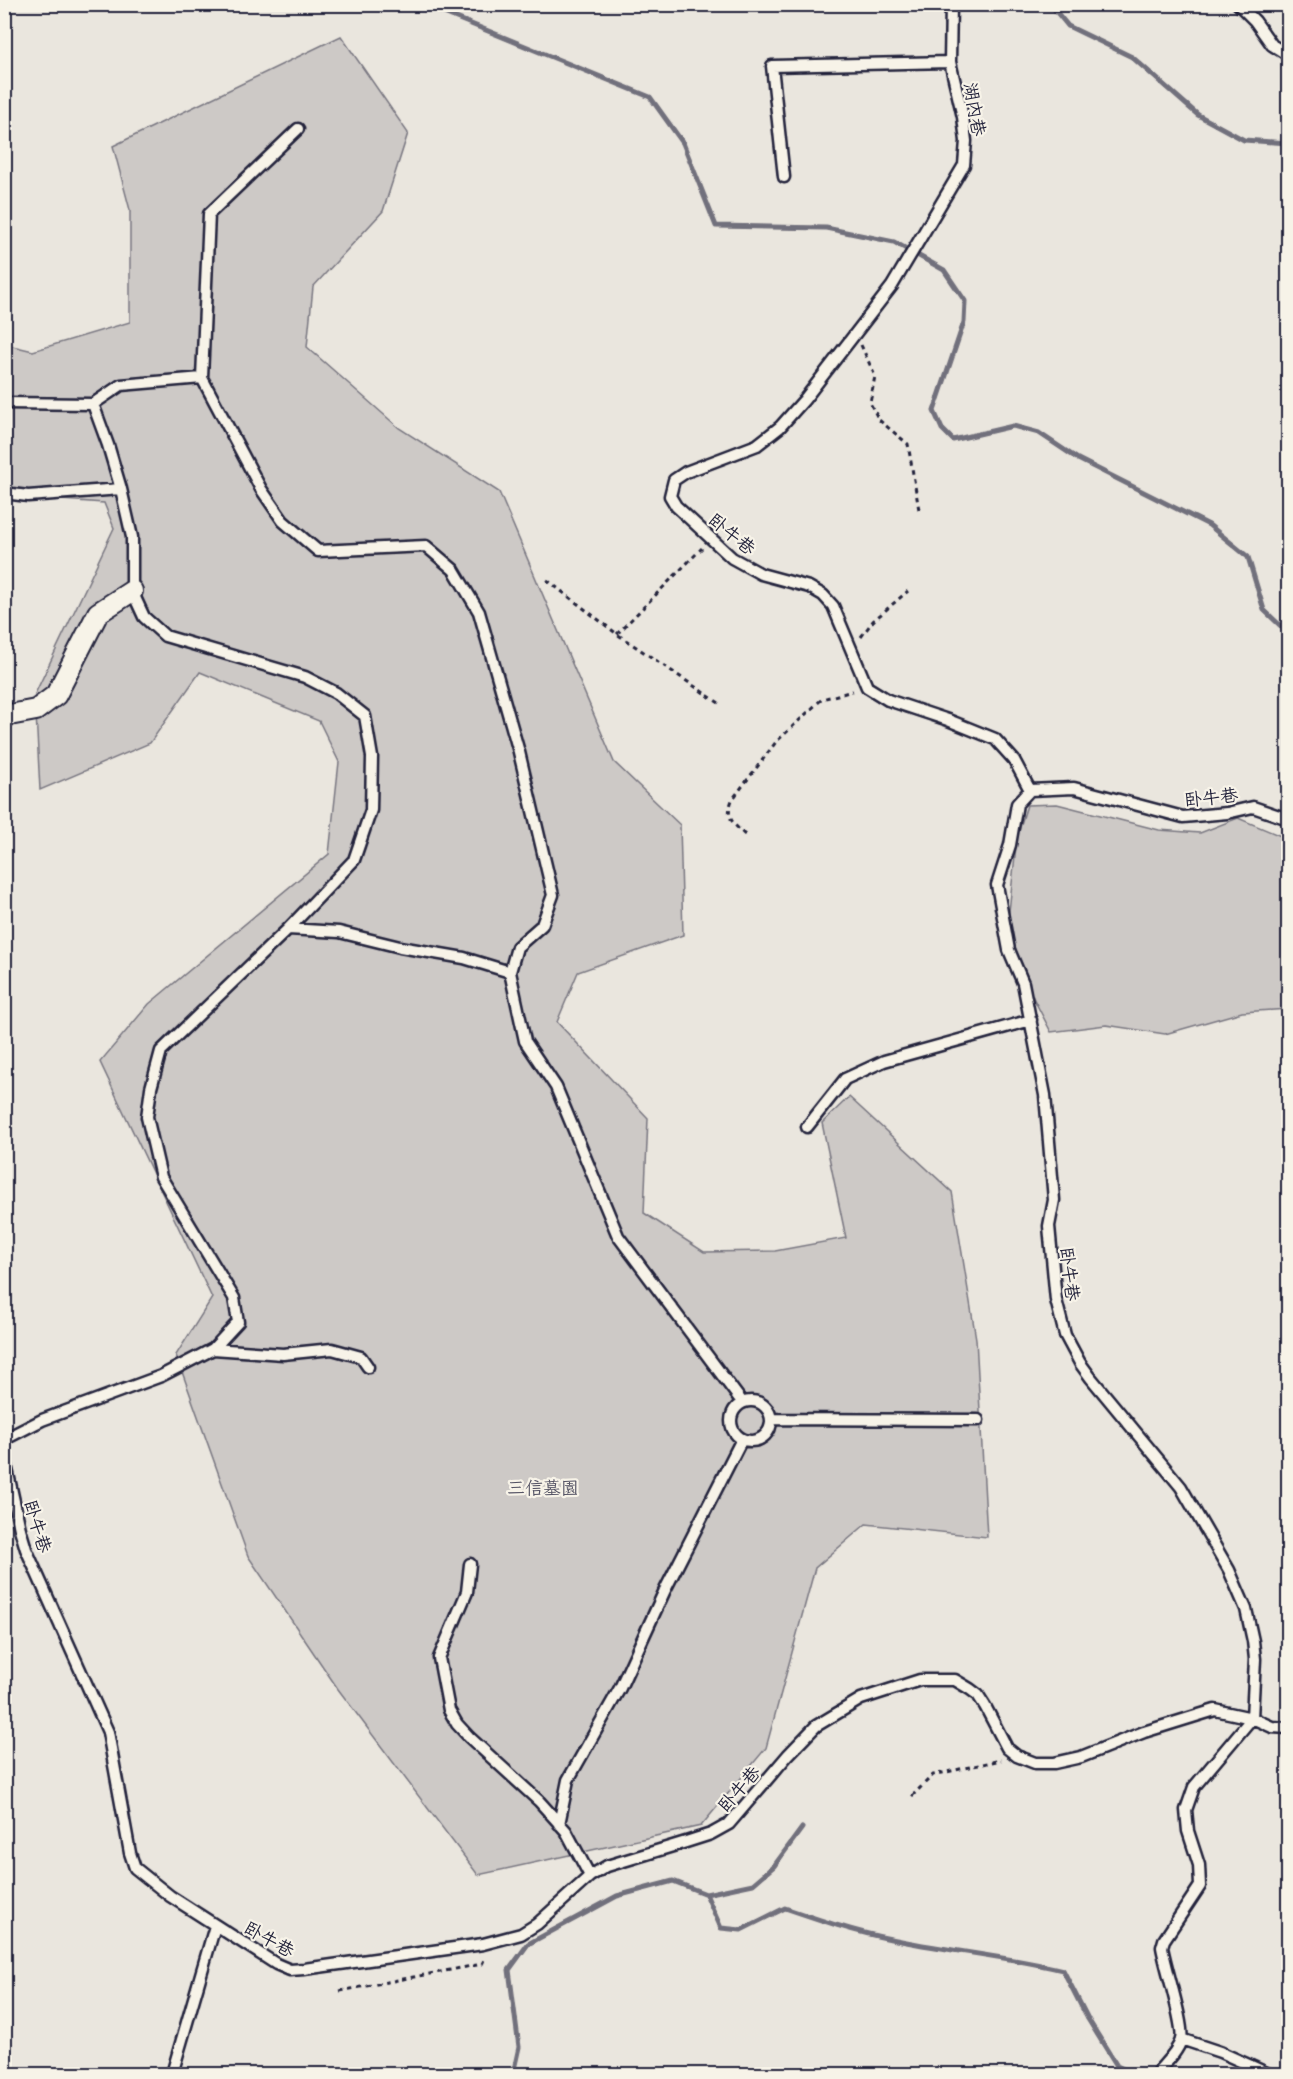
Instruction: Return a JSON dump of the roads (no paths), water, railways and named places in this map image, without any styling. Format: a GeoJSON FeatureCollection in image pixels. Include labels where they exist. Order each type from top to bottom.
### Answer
{"type":"FeatureCollection","features":[{"type":"Feature","properties":{"kind":"street"},"geometry":{"type":"LineString","coordinates":[[4,716],[36,710],[56,696],[98,612],[132,591]]}},
{"type":"Feature","properties":{"kind":"lane","name":"湖內巷"},"geometry":{"type":"LineString","coordinates":[[906,261],[964,165],[966,141],[963,117],[950,62],[951,4]]}},
{"type":"Feature","properties":{"kind":"lane"},"geometry":{"type":"LineString","coordinates":[[1238,4],[1256,21],[1272,45],[1288,55]]}},
{"type":"Feature","properties":{"kind":"lane"},"geometry":{"type":"LineString","coordinates":[[784,177],[772,66],[950,62]]}},
{"type":"Feature","properties":{"kind":"lane"},"geometry":{"type":"LineString","coordinates":[[298,129],[209,214],[202,378],[261,489],[283,520],[318,551],[426,546],[454,570],[479,612],[519,752],[553,895],[542,925],[517,947],[510,972],[525,1041],[556,1087],[618,1236],[742,1402]]}},
{"type":"Feature","properties":{"kind":"lane","name":"卧牛巷"},"geometry":{"type":"LineString","coordinates":[[906,261],[892,286],[780,427],[757,445],[686,472],[674,480],[670,496],[676,506],[732,558],[760,574],[809,588],[824,595],[833,606],[867,687],[888,700],[995,739],[1014,760],[1030,790]]}},
{"type":"Feature","properties":{"kind":"lane"},"geometry":{"type":"LineString","coordinates":[[4,403],[93,404],[121,385],[202,378]]}},
{"type":"Feature","properties":{"kind":"lane"},"geometry":{"type":"LineString","coordinates":[[5,1438],[42,1420],[161,1376],[213,1349],[238,1322],[234,1298],[161,1177],[147,1117],[151,1088],[161,1051],[288,929],[354,860],[371,810],[372,757],[365,716],[336,693],[305,677],[165,636],[144,617],[132,591],[132,537],[121,489],[93,404]]}},
{"type":"Feature","properties":{"kind":"lane"},"geometry":{"type":"LineString","coordinates":[[4,493],[28,496],[121,489]]}},
{"type":"Feature","properties":{"kind":"lane","name":"卧牛巷"},"geometry":{"type":"LineString","coordinates":[[5,1438],[7,1469],[26,1550],[108,1732],[130,1854],[135,1868],[170,1896],[215,1926],[276,1964],[290,1970],[495,1942],[521,1934],[537,1924],[590,1876],[607,1866],[694,1840],[729,1824],[816,1726],[861,1700],[920,1680],[955,1680],[970,1689],[978,1695],[985,1706],[1007,1748],[1017,1756],[1035,1763],[1054,1763],[1081,1757],[1144,1732],[1215,1710],[1252,1718],[1255,1659],[1253,1641],[1246,1609],[1229,1570],[1181,1487],[1091,1378],[1065,1335],[1056,1300],[1050,1253],[1049,1226],[1054,1200],[1045,1095],[1023,983],[1009,951],[997,885],[1010,845],[1017,804],[1030,790],[1074,788],[1183,817],[1227,813],[1253,807],[1288,819]]}},
{"type":"Feature","properties":{"kind":"lane"},"geometry":{"type":"LineString","coordinates":[[288,929],[339,932],[400,947],[464,958],[510,972]]}},
{"type":"Feature","properties":{"kind":"lane"},"geometry":{"type":"LineString","coordinates":[[807,1126],[845,1079],[884,1060],[1031,1020]]}},
{"type":"Feature","properties":{"kind":"lane"},"geometry":{"type":"LineString","coordinates":[[213,1349],[283,1354],[332,1349],[361,1357],[368,1367]]}},
{"type":"Feature","properties":{"kind":"lane"},"geometry":{"type":"LineString","coordinates":[[748,1400],[761,1403],[770,1413],[772,1419],[768,1433],[763,1438],[749,1442],[736,1435],[730,1421],[732,1413],[742,1402],[748,1400]]}},
{"type":"Feature","properties":{"kind":"lane"},"geometry":{"type":"LineString","coordinates":[[772,1419],[978,1420]]}},
{"type":"Feature","properties":{"kind":"lane"},"geometry":{"type":"LineString","coordinates":[[560,1824],[568,1780],[620,1688],[665,1590],[742,1439]]}},
{"type":"Feature","properties":{"kind":"lane"},"geometry":{"type":"LineString","coordinates":[[470,1564],[467,1592],[439,1658],[449,1710],[457,1724],[469,1737],[539,1801],[566,1831],[590,1876]]}},
{"type":"Feature","properties":{"kind":"lane"},"geometry":{"type":"LineString","coordinates":[[1156,2074],[1182,2039],[1162,1947],[1164,1940],[1200,1886],[1199,1864],[1188,1831],[1186,1810],[1194,1787],[1252,1718],[1272,1727],[1288,1728]]}},
{"type":"Feature","properties":{"kind":"lane"},"geometry":{"type":"LineString","coordinates":[[172,2074],[215,1926]]}},
{"type":"Feature","properties":{"kind":"lane"},"geometry":{"type":"LineString","coordinates":[[1182,2039],[1220,2052],[1269,2074]]}},
{"type":"Feature","properties":{"kind":"waterway"},"geometry":{"type":"LineString","coordinates":[[422,4],[650,97],[683,143],[716,226],[826,228],[894,242],[944,270],[965,301],[964,322],[934,411],[942,429],[953,440],[1013,426],[1039,433],[1078,459],[1209,525],[1248,557],[1264,610],[1288,631]]}},
{"type":"Feature","properties":{"kind":"waterway"},"geometry":{"type":"LineString","coordinates":[[1050,4],[1068,26],[1132,57],[1198,115],[1244,140],[1288,143]]}},
{"type":"Feature","properties":{"kind":"waterway"},"geometry":{"type":"LineString","coordinates":[[706,1894],[753,1884],[774,1866],[802,1828]]}},
{"type":"Feature","properties":{"kind":"waterway"},"geometry":{"type":"LineString","coordinates":[[513,2074],[519,2047],[509,1970],[528,1944],[617,1896],[673,1881],[706,1894],[721,1928],[741,1930],[785,1908],[878,1936],[1063,1970],[1088,2019],[1117,2066],[1134,2074]]}},
{"type":"Feature","properties":{"kind":"park label","name":"三信墓園"},"geometry":{"type":"Point","coordinates":[543,1486]}}]}
